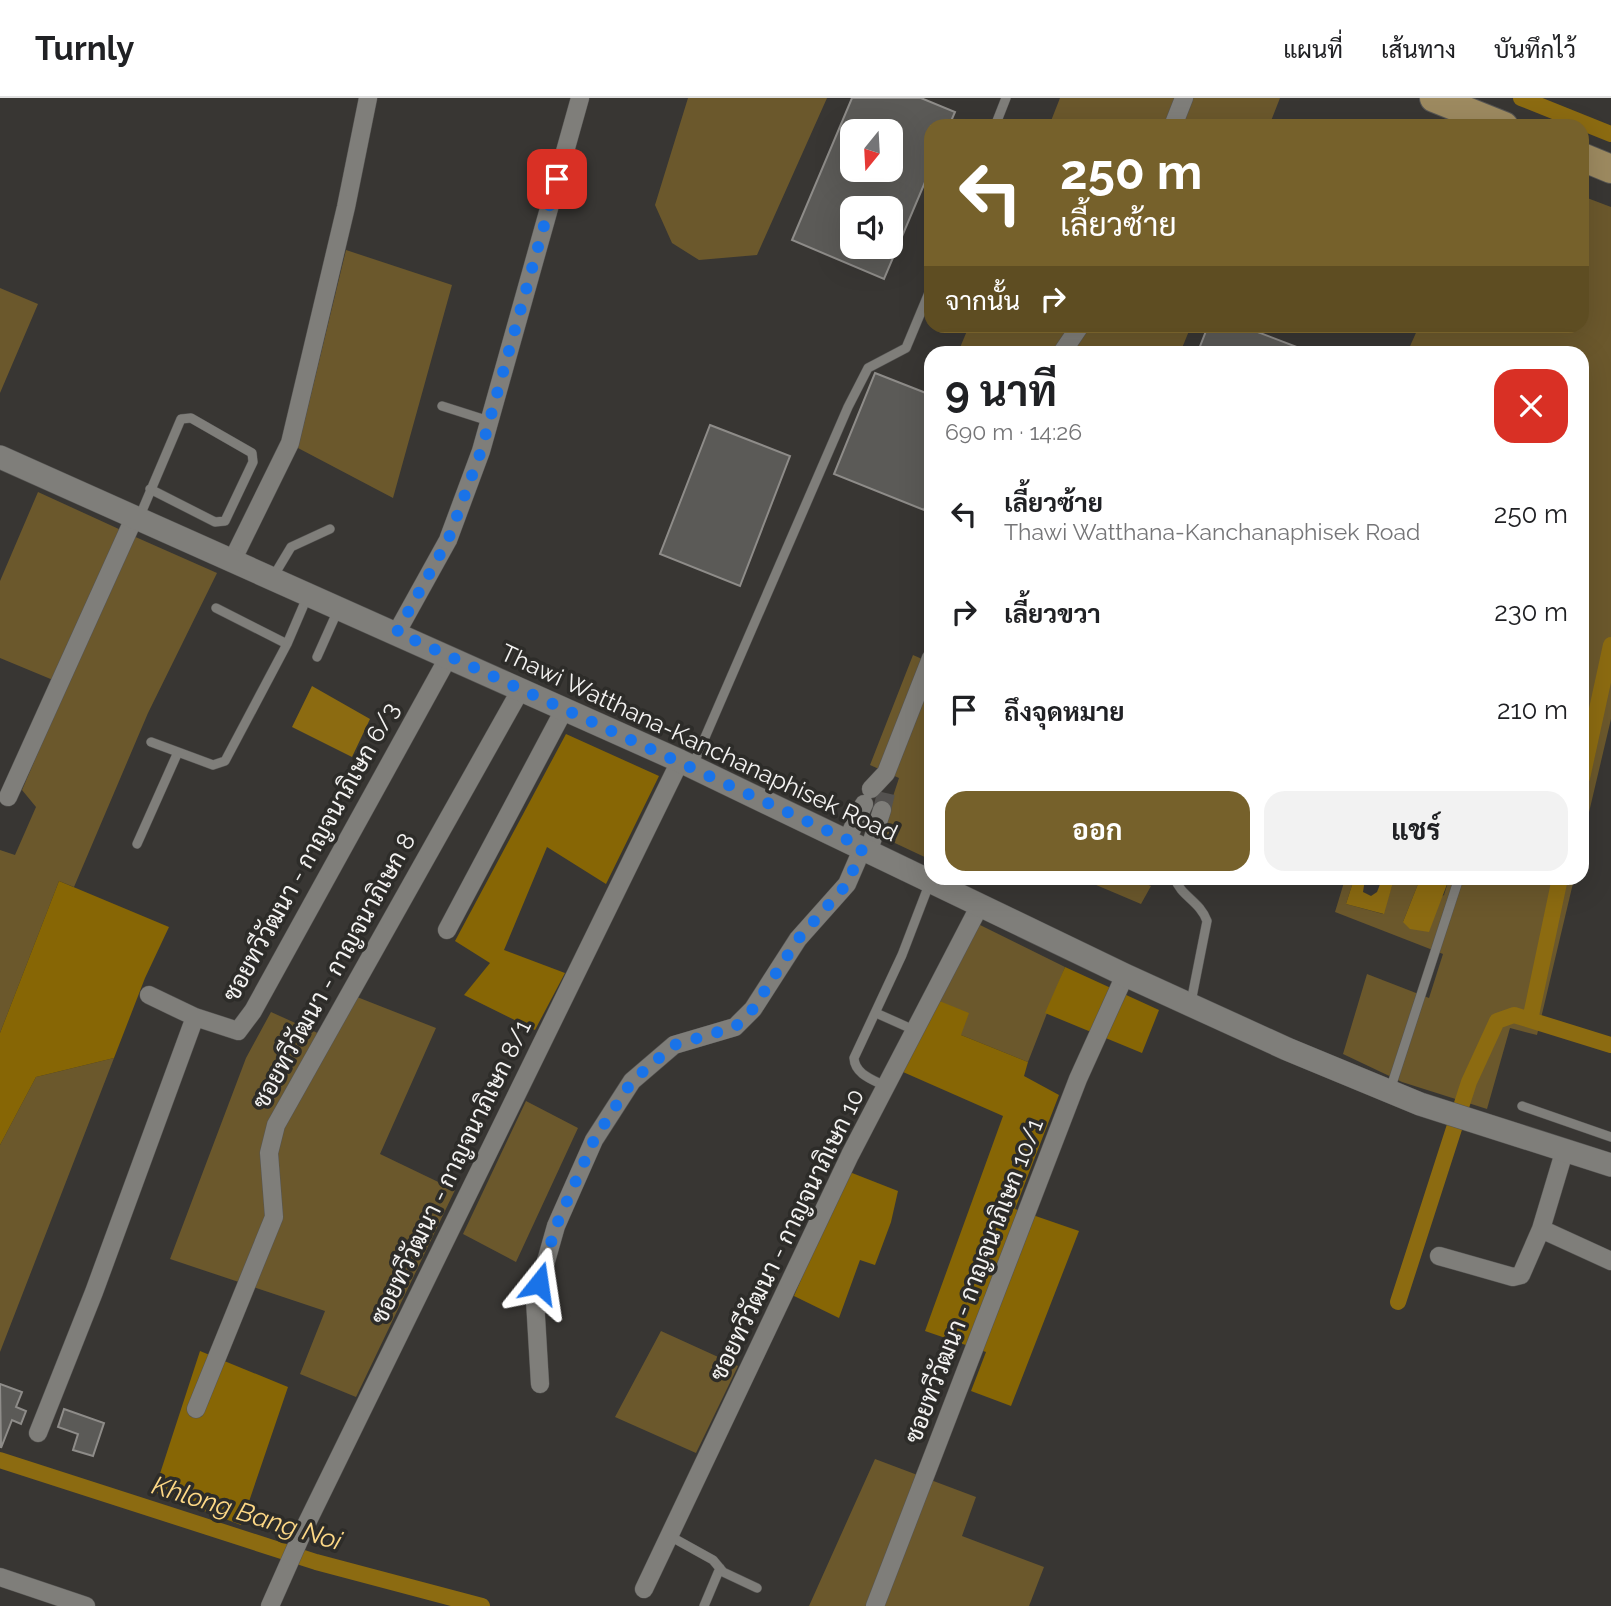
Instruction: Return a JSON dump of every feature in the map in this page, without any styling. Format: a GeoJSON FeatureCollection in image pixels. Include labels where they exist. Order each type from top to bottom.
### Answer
{"type":"FeatureCollection","features":[{"type":"Feature","properties":{"kind":"main road"},"geometry":{"type":"LineString","coordinates":[[1434,98],[1486,119]]}},
{"type":"Feature","properties":{"kind":"main road"},"geometry":{"type":"LineString","coordinates":[[1589,160],[1611,169]]}},
{"type":"Feature","properties":{"kind":"street"},"geometry":{"type":"LineString","coordinates":[[233,559],[290,443],[346,207],[368,98]]}},
{"type":"Feature","properties":{"kind":"street"},"geometry":{"type":"LineString","coordinates":[[397,632],[453,529],[481,451],[580,98]]}},
{"type":"Feature","properties":{"kind":"street"},"geometry":{"type":"LineString","coordinates":[[1176,119],[1184,98]]}},
{"type":"Feature","properties":{"kind":"street","name":"Thawi Watthana-Kanchanaphisek Road"},"geometry":{"type":"LineString","coordinates":[[0,457],[565,708],[860,846],[924,879]]}},
{"type":"Feature","properties":{"kind":"street"},"geometry":{"type":"LineString","coordinates":[[8,797],[137,517]]}},
{"type":"Feature","properties":{"kind":"street","name":"ซอยทวีวัฒนา - กาญจนาภิเษก 6/3"},"geometry":{"type":"LineString","coordinates":[[149,995],[195,1017],[238,1031],[253,1011],[449,656]]}},
{"type":"Feature","properties":{"kind":"street"},"geometry":{"type":"LineString","coordinates":[[540,1384],[535,1300],[537,1289],[556,1226],[594,1140],[632,1081],[674,1045],[735,1027],[753,1009],[798,939],[847,884],[876,799],[924,676]]}},
{"type":"Feature","properties":{"kind":"street","name":"ซอยทวีวัฒนา - กาญจนาภิเษก 8"},"geometry":{"type":"LineString","coordinates":[[196,1409],[274,1217],[269,1153],[276,1125],[521,689]]}},
{"type":"Feature","properties":{"kind":"street"},"geometry":{"type":"LineString","coordinates":[[447,930],[565,708]]}},
{"type":"Feature","properties":{"kind":"street","name":"ซอยทวีวัฒนา - กาญจนาภิเษก 8/1"},"geometry":{"type":"LineString","coordinates":[[270,1606],[305,1527],[686,764]]}},
{"type":"Feature","properties":{"kind":"street","name":"Thawi Watthana-Kanchanaphisek Road"},"geometry":{"type":"LineString","coordinates":[[936,885],[1125,975],[1389,1092],[1428,1107],[1611,1164]]}},
{"type":"Feature","properties":{"kind":"street","name":"ซอยทวีวัฒนา - กาญจนาภิเษก 10"},"geometry":{"type":"LineString","coordinates":[[645,1589],[668,1535],[850,1155],[979,905]]}},
{"type":"Feature","properties":{"kind":"street","name":"ซอยทวีวัฒนา - กาญจนาภิเษก 10/1"},"geometry":{"type":"LineString","coordinates":[[875,1606],[1078,1079],[1125,975]]}},
{"type":"Feature","properties":{"kind":"street","name":"ซอยทวีวัฒนา - กาญจนาภิเษก 6/3"},"geometry":{"type":"LineString","coordinates":[[38,1433],[94,1292],[195,1017]]}},
{"type":"Feature","properties":{"kind":"street"},"geometry":{"type":"LineString","coordinates":[[1439,1256],[1513,1277],[1521,1275],[1526,1269],[1541,1229],[1565,1149]]}},
{"type":"Feature","properties":{"kind":"street"},"geometry":{"type":"LineString","coordinates":[[1541,1229],[1611,1261]]}},
{"type":"Feature","properties":{"kind":"street"},"geometry":{"type":"LineString","coordinates":[[0,1577],[60,1602],[86,1606]]}},
{"type":"Feature","properties":{"kind":"lane"},"geometry":{"type":"LineString","coordinates":[[998,119],[1006,98]]}},
{"type":"Feature","properties":{"kind":"lane"},"geometry":{"type":"LineString","coordinates":[[686,764],[868,368],[906,348],[924,305]]}},
{"type":"Feature","properties":{"kind":"lane"},"geometry":{"type":"LineString","coordinates":[[442,406],[489,421]]}},
{"type":"Feature","properties":{"kind":"lane"},"geometry":{"type":"LineString","coordinates":[[137,517],[180,419],[191,418],[252,453],[253,462],[225,521],[215,522],[150,489]]}},
{"type":"Feature","properties":{"kind":"lane"},"geometry":{"type":"LineString","coordinates":[[273,578],[291,547],[330,529]]}},
{"type":"Feature","properties":{"kind":"lane"},"geometry":{"type":"LineString","coordinates":[[152,742],[213,765],[225,761],[287,644],[308,593]]}},
{"type":"Feature","properties":{"kind":"lane"},"geometry":{"type":"LineString","coordinates":[[317,657],[339,607]]}},
{"type":"Feature","properties":{"kind":"lane"},"geometry":{"type":"LineString","coordinates":[[216,608],[287,644]]}},
{"type":"Feature","properties":{"kind":"lane"},"geometry":{"type":"LineString","coordinates":[[137,844],[178,752]]}},
{"type":"Feature","properties":{"kind":"lane"},"geometry":{"type":"LineString","coordinates":[[887,1087],[861,1073],[853,1063],[902,955],[929,885]]}},
{"type":"Feature","properties":{"kind":"lane"},"geometry":{"type":"LineString","coordinates":[[1177,885],[1203,909],[1207,921],[1190,1004]]}},
{"type":"Feature","properties":{"kind":"lane"},"geometry":{"type":"LineString","coordinates":[[1389,1092],[1457,885]]}},
{"type":"Feature","properties":{"kind":"lane"},"geometry":{"type":"LineString","coordinates":[[876,1013],[914,1030]]}},
{"type":"Feature","properties":{"kind":"lane"},"geometry":{"type":"LineString","coordinates":[[1522,1106],[1611,1137]]}},
{"type":"Feature","properties":{"kind":"lane"},"geometry":{"type":"LineString","coordinates":[[668,1535],[713,1560],[734,1578],[757,1588]]}},
{"type":"Feature","properties":{"kind":"lane"},"geometry":{"type":"LineString","coordinates":[[704,1606],[720,1568]]}},
{"type":"Feature","properties":{"kind":"shaded area"},"geometry":{"type":"Polygon","coordinates":[[[688,98],[827,98],[757,255],[699,260],[672,243],[655,205],[688,98]]]}},
{"type":"Feature","properties":{"kind":"shaded area"},"geometry":{"type":"Polygon","coordinates":[[[1060,98],[1280,98],[1272,119],[1052,119],[1060,98]]]}},
{"type":"Feature","properties":{"kind":"shaded area"},"geometry":{"type":"Polygon","coordinates":[[[1589,199],[1611,207],[1611,719],[1589,812],[1589,346],[1410,346],[1416,333],[1589,333],[1589,199]]]}},
{"type":"Feature","properties":{"kind":"shaded area"},"geometry":{"type":"Polygon","coordinates":[[[346,250],[452,285],[393,498],[298,448],[346,250]]]}},
{"type":"Feature","properties":{"kind":"shaded area"},"geometry":{"type":"Polygon","coordinates":[[[0,288],[38,304],[0,393],[0,288]]]}},
{"type":"Feature","properties":{"kind":"shaded area"},"geometry":{"type":"Polygon","coordinates":[[[966,333],[1188,333],[1183,346],[961,346],[966,333]]]}},
{"type":"Feature","properties":{"kind":"shaded area"},"geometry":{"type":"Polygon","coordinates":[[[38,492],[121,530],[53,680],[0,658],[0,581],[38,492]]]}},
{"type":"Feature","properties":{"kind":"shaded area"},"geometry":{"type":"Polygon","coordinates":[[[131,535],[217,573],[148,713],[74,887],[59,881],[0,1033],[0,850],[15,855],[36,807],[22,790],[131,535]]]}},
{"type":"Feature","properties":{"kind":"shaded area"},"geometry":{"type":"Polygon","coordinates":[[[913,655],[924,660],[924,857],[880,836],[899,778],[870,765],[913,655]]]}},
{"type":"Feature","properties":{"kind":"shaded area"},"geometry":{"type":"Polygon","coordinates":[[[312,686],[370,719],[352,757],[292,727],[312,686]]]}},
{"type":"Feature","properties":{"kind":"shaded area"},"geometry":{"type":"Polygon","coordinates":[[[566,734],[659,776],[606,884],[547,847],[504,950],[565,973],[535,1030],[464,995],[490,963],[455,941],[566,734]]]}},
{"type":"Feature","properties":{"kind":"shaded area"},"geometry":{"type":"Polygon","coordinates":[[[59,881],[169,927],[145,978],[114,1058],[36,1077],[0,1145],[0,1033],[59,881]]]}},
{"type":"Feature","properties":{"kind":"shaded area"},"geometry":{"type":"Polygon","coordinates":[[[1096,885],[1151,886],[1141,904],[1096,885]]]}},
{"type":"Feature","properties":{"kind":"shaded area"},"geometry":{"type":"Polygon","coordinates":[[[1343,885],[1352,885],[1346,904],[1383,914],[1392,885],[1418,885],[1403,922],[1444,895],[1447,885],[1573,885],[1537,1035],[1510,1028],[1487,1109],[1402,1082],[1343,1054],[1367,974],[1429,998],[1443,954],[1335,912],[1343,885]]]}},
{"type":"Feature","properties":{"kind":"shaded area"},"geometry":{"type":"Polygon","coordinates":[[[1352,885],[1364,885],[1363,892],[1371,896],[1377,892],[1380,885],[1392,885],[1384,914],[1346,904],[1352,885]]]}},
{"type":"Feature","properties":{"kind":"shaded area"},"geometry":{"type":"Polygon","coordinates":[[[1418,885],[1447,885],[1429,932],[1410,929],[1403,922],[1418,885]]]}},
{"type":"Feature","properties":{"kind":"shaded area"},"geometry":{"type":"Polygon","coordinates":[[[978,924],[1065,967],[1028,1062],[961,1035],[937,1000],[978,924]]]}},
{"type":"Feature","properties":{"kind":"shaded area"},"geometry":{"type":"Polygon","coordinates":[[[1065,967],[1159,1010],[1142,1053],[1045,1013],[1065,967]]]}},
{"type":"Feature","properties":{"kind":"shaded area"},"geometry":{"type":"Polygon","coordinates":[[[357,997],[436,1028],[380,1154],[455,1190],[356,1397],[300,1374],[325,1311],[170,1259],[246,1058],[271,1012],[333,1040],[357,997]]]}},
{"type":"Feature","properties":{"kind":"shaded area"},"geometry":{"type":"Polygon","coordinates":[[[937,1000],[969,1013],[961,1035],[1028,1062],[1024,1076],[1059,1095],[1015,1209],[1079,1231],[1011,1406],[971,1391],[986,1352],[925,1331],[1003,1116],[903,1072],[937,1000]]]}},
{"type":"Feature","properties":{"kind":"shaded area"},"geometry":{"type":"Polygon","coordinates":[[[114,1058],[0,1352],[0,1145],[36,1077],[114,1058]]]}},
{"type":"Feature","properties":{"kind":"shaded area"},"geometry":{"type":"Polygon","coordinates":[[[526,1101],[578,1128],[516,1262],[463,1234],[526,1101]]]}},
{"type":"Feature","properties":{"kind":"shaded area"},"geometry":{"type":"Polygon","coordinates":[[[847,1171],[898,1191],[891,1222],[875,1265],[860,1260],[839,1318],[794,1296],[847,1171]]]}},
{"type":"Feature","properties":{"kind":"shaded area"},"geometry":{"type":"Polygon","coordinates":[[[661,1331],[738,1366],[696,1453],[615,1417],[661,1331]]]}},
{"type":"Feature","properties":{"kind":"shaded area"},"geometry":{"type":"Polygon","coordinates":[[[200,1351],[288,1387],[241,1525],[154,1492],[200,1351]]]}},
{"type":"Feature","properties":{"kind":"shaded area"},"geometry":{"type":"Polygon","coordinates":[[[875,1459],[976,1497],[962,1536],[1044,1567],[1029,1606],[809,1606],[875,1459]]]}},
{"type":"Feature","properties":{"kind":"building"},"geometry":{"type":"Polygon","coordinates":[[[852,98],[921,98],[955,112],[952,119],[924,119],[924,185],[903,234],[903,196],[840,196],[840,259],[892,259],[884,279],[792,240],[840,126],[840,182],[903,182],[903,119],[843,119],[852,98]]]}},
{"type":"Feature","properties":{"kind":"building"},"geometry":{"type":"Polygon","coordinates":[[[1205,333],[1260,333],[1294,346],[1200,346],[1205,333]]]}},
{"type":"Feature","properties":{"kind":"building"},"geometry":{"type":"Polygon","coordinates":[[[875,373],[924,392],[924,510],[834,474],[875,373]]]}},
{"type":"Feature","properties":{"kind":"building"},"geometry":{"type":"Polygon","coordinates":[[[710,425],[790,456],[740,586],[660,554],[710,425]]]}},
{"type":"Feature","properties":{"kind":"building"},"geometry":{"type":"Polygon","coordinates":[[[0,1384],[22,1392],[16,1407],[26,1411],[21,1424],[12,1420],[1,1448],[0,1384]]]}},
{"type":"Feature","properties":{"kind":"building"},"geometry":{"type":"Polygon","coordinates":[[[64,1409],[104,1423],[93,1456],[73,1450],[78,1434],[58,1427],[64,1409]]]}},
{"type":"Feature","properties":{"kind":"waterway"},"geometry":{"type":"LineString","coordinates":[[1521,98],[1574,119]]}},
{"type":"Feature","properties":{"kind":"waterway"},"geometry":{"type":"LineString","coordinates":[[1589,125],[1611,134]]}},
{"type":"Feature","properties":{"kind":"waterway"},"geometry":{"type":"LineString","coordinates":[[1589,746],[1611,645]]}},
{"type":"Feature","properties":{"kind":"waterway"},"geometry":{"type":"LineString","coordinates":[[1530,1020],[1559,885]]}},
{"type":"Feature","properties":{"kind":"waterway"},"geometry":{"type":"LineString","coordinates":[[1398,1302],[1469,1082],[1497,1021],[1514,1015],[1611,1045]]}},
{"type":"Feature","properties":{"kind":"waterway","name":"Khlong Bang Noi"},"geometry":{"type":"LineString","coordinates":[[0,1460],[316,1562],[482,1606]]}},
{"type":"Feature","properties":{"kind":"tunnel"},"geometry":{"type":"LineString","coordinates":[[882,810],[886,793]]}},
{"type":"Feature","properties":{"kind":"route"},"geometry":{"type":"LineString","coordinates":[[539,1283],[556,1226],[594,1140],[632,1081],[674,1045],[735,1027],[753,1009],[798,939],[847,884],[863,847],[397,632],[435,565],[458,517],[481,451],[557,179]]}}]}
